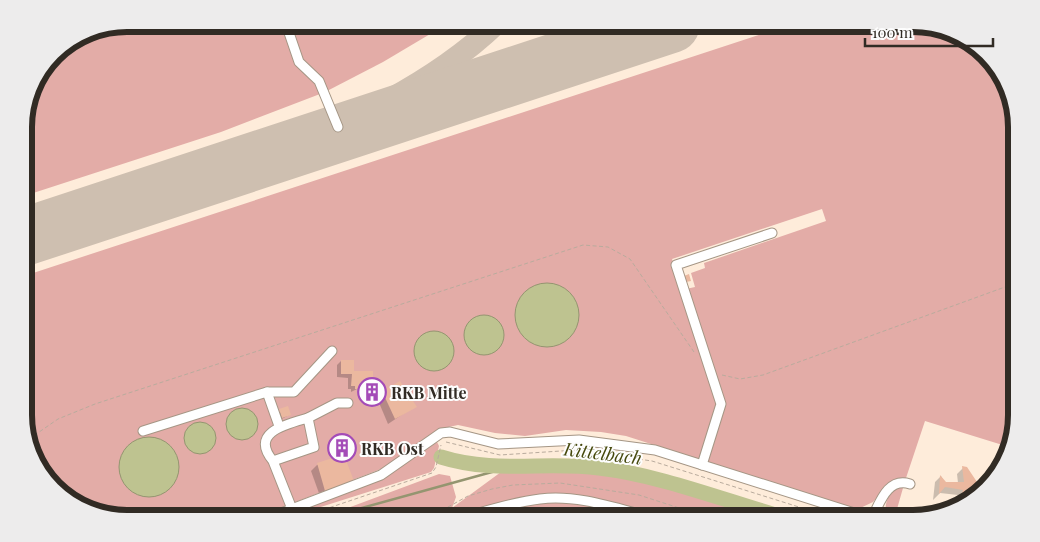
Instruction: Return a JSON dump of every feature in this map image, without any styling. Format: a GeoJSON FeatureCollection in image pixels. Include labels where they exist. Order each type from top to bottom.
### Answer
{"type":"FeatureCollection","features":[{"type":"Feature","properties":{"kind":"lane"},"geometry":{"type":"LineString","coordinates":[[289,33],[299,62],[319,81],[338,127]]}},
{"type":"Feature","properties":{"kind":"lane"},"geometry":{"type":"LineString","coordinates":[[702,465],[721,404],[676,265],[772,233]]}},
{"type":"Feature","properties":{"kind":"lane"},"geometry":{"type":"LineString","coordinates":[[143,431],[267,392],[294,392],[332,351]]}},
{"type":"Feature","properties":{"kind":"lane"},"geometry":{"type":"LineString","coordinates":[[267,392],[278,426]]}},
{"type":"Feature","properties":{"kind":"lane"},"geometry":{"type":"LineString","coordinates":[[348,403],[337,403],[308,418],[278,426],[270,434],[266,442],[268,455],[273,461],[292,509],[381,475],[441,434],[450,432],[498,444],[578,440],[655,450],[843,509]]}},
{"type":"Feature","properties":{"kind":"lane"},"geometry":{"type":"LineString","coordinates":[[273,461],[314,447],[308,418]]}},
{"type":"Feature","properties":{"kind":"lane"},"geometry":{"type":"LineString","coordinates":[[876,509],[890,487],[900,483],[910,484]]}},
{"type":"Feature","properties":{"kind":"lane"},"geometry":{"type":"LineString","coordinates":[[492,510],[516,503],[554,498],[590,502],[620,509]]}},
{"type":"Feature","properties":{"kind":"path"},"geometry":{"type":"LineString","coordinates":[[35,435],[58,419],[95,404],[583,245],[608,247],[630,260],[699,358]]}},
{"type":"Feature","properties":{"kind":"path"},"geometry":{"type":"LineString","coordinates":[[710,369],[732,378],[755,377],[1008,286]]}},
{"type":"Feature","properties":{"kind":"path"},"geometry":{"type":"LineString","coordinates":[[324,510],[432,473],[436,467],[442,443],[446,442],[500,454],[576,450],[652,461],[806,509]]}},
{"type":"Feature","properties":{"kind":"path"},"geometry":{"type":"LineString","coordinates":[[436,510],[448,507],[468,496]]}},
{"type":"Feature","properties":{"kind":"shaded area"},"geometry":{"type":"Polygon","coordinates":[[[767,32],[912,32],[943,38],[954,42],[980,60],[995,80],[1007,115],[1008,414],[1006,433],[1002,445],[925,421],[906,478],[890,483],[873,502],[858,509],[848,509],[708,464],[706,459],[723,405],[686,289],[695,287],[691,273],[705,268],[704,263],[826,221],[822,209],[672,259],[718,400],[704,455],[698,459],[626,436],[601,432],[566,430],[525,436],[495,433],[458,425],[444,428],[381,469],[275,510],[115,509],[86,500],[60,482],[45,462],[33,427],[32,273],[767,32]]]}},
{"type":"Feature","properties":{"kind":"shaded area"},"geometry":{"type":"Polygon","coordinates":[[[286,33],[293,54],[313,76],[320,94],[221,132],[33,193],[33,115],[42,86],[52,70],[65,56],[80,45],[109,34],[286,33]]]}},
{"type":"Feature","properties":{"kind":"shaded area"},"geometry":{"type":"Polygon","coordinates":[[[292,33],[433,33],[383,62],[327,91],[301,62],[292,33]]]}},
{"type":"Feature","properties":{"kind":"shaded area"},"geometry":{"type":"Polygon","coordinates":[[[541,283],[553,283],[570,292],[577,303],[579,315],[577,327],[570,338],[553,347],[541,347],[529,342],[520,333],[515,321],[515,309],[520,297],[529,288],[541,283]]]}},
{"type":"Feature","properties":{"kind":"shaded area"},"geometry":{"type":"Polygon","coordinates":[[[484,315],[498,321],[504,335],[498,349],[484,355],[470,349],[464,335],[470,321],[484,315]]]}},
{"type":"Feature","properties":{"kind":"shaded area"},"geometry":{"type":"Polygon","coordinates":[[[434,331],[448,337],[454,351],[448,365],[434,371],[420,365],[414,351],[420,337],[434,331]]]}},
{"type":"Feature","properties":{"kind":"shaded area"},"geometry":{"type":"Polygon","coordinates":[[[242,408],[248,409],[253,413],[257,418],[257,430],[253,435],[248,439],[242,440],[236,439],[231,435],[227,430],[226,424],[227,418],[231,413],[236,409],[242,408]]]}},
{"type":"Feature","properties":{"kind":"shaded area"},"geometry":{"type":"Polygon","coordinates":[[[200,422],[206,423],[211,427],[215,432],[215,444],[211,449],[206,453],[200,454],[194,453],[189,449],[185,444],[184,438],[185,432],[189,427],[194,423],[200,422]]]}},
{"type":"Feature","properties":{"kind":"shaded area"},"geometry":{"type":"Polygon","coordinates":[[[143,437],[155,437],[166,442],[174,450],[179,461],[177,479],[166,492],[155,497],[143,497],[132,492],[124,484],[119,473],[119,461],[124,450],[132,442],[143,437]]]}},
{"type":"Feature","properties":{"kind":"shaded area"},"geometry":{"type":"Polygon","coordinates":[[[437,442],[439,446],[434,468],[431,472],[312,510],[300,510],[384,476],[437,442]]]}},
{"type":"Feature","properties":{"kind":"shaded area"},"geometry":{"type":"Polygon","coordinates":[[[543,471],[621,474],[737,509],[343,510],[439,474],[450,476],[456,497],[452,508],[501,472],[543,471]]]}},
{"type":"Feature","properties":{"kind":"shaded area"},"geometry":{"type":"Polygon","coordinates":[[[900,487],[903,488],[897,509],[886,509],[886,503],[892,492],[900,487]]]}},
{"type":"Feature","properties":{"kind":"building"},"geometry":{"type":"Polygon","coordinates":[[[689,274],[691,281],[686,282],[684,276],[689,274]]]}},
{"type":"Feature","properties":{"kind":"building"},"geometry":{"type":"Polygon","coordinates":[[[341,360],[354,360],[354,371],[373,371],[373,386],[359,386],[359,389],[355,389],[355,386],[351,386],[352,374],[341,374],[341,360]]]}},
{"type":"Feature","properties":{"kind":"building"},"geometry":{"type":"Polygon","coordinates":[[[400,381],[417,407],[395,419],[382,391],[400,381]]]}},
{"type":"Feature","properties":{"kind":"building","name":"RKB Mitte"},"geometry":{"type":"Polygon","coordinates":[[[366,389],[378,390],[378,394],[366,394],[366,389]]]}},
{"type":"Feature","properties":{"kind":"building"},"geometry":{"type":"Polygon","coordinates":[[[288,406],[291,415],[282,418],[279,409],[288,406]]]}},
{"type":"Feature","properties":{"kind":"building","name":"RKB Ost"},"geometry":{"type":"Polygon","coordinates":[[[344,444],[346,449],[339,451],[338,447],[344,444]]]}},
{"type":"Feature","properties":{"kind":"building"},"geometry":{"type":"Polygon","coordinates":[[[339,456],[341,462],[346,460],[354,481],[325,491],[317,463],[339,456]]]}},
{"type":"Feature","properties":{"kind":"building"},"geometry":{"type":"Polygon","coordinates":[[[962,466],[967,467],[979,482],[962,495],[963,490],[945,487],[939,494],[940,475],[946,482],[964,482],[962,466]]]}},
{"type":"Feature","properties":{"kind":"waterway","name":"Kittelbach"},"geometry":{"type":"LineString","coordinates":[[441,457],[481,465],[579,466],[622,471],[669,482],[757,509]]}},
{"type":"Feature","properties":{"kind":"waterway"},"geometry":{"type":"LineString","coordinates":[[356,510],[501,468]]}},
{"type":"Feature","properties":{"kind":"taxiway"},"geometry":{"type":"LineString","coordinates":[[268,156],[329,130],[417,84],[445,66],[486,33]]}},
{"type":"Feature","properties":{"kind":"runway"},"geometry":{"type":"LineString","coordinates":[[33,234],[646,32]]}},
{"type":"Feature","properties":{"kind":"place","name":"RKB Mitte"},"geometry":{"type":"Point","coordinates":[372,392]}},
{"type":"Feature","properties":{"kind":"place","name":"RKB Ost"},"geometry":{"type":"Point","coordinates":[342,448]}}]}
